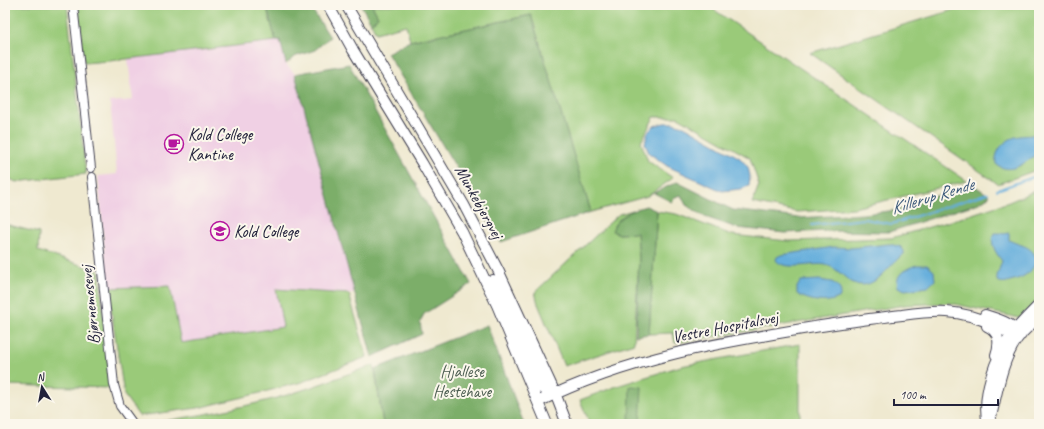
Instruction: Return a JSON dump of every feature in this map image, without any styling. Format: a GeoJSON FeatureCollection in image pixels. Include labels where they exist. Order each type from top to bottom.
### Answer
{"type":"FeatureCollection","features":[{"type":"Feature","properties":{"kind":"street"},"geometry":{"type":"LineString","coordinates":[[73,5],[91,168]]}},
{"type":"Feature","properties":{"kind":"street","name":"Munkebjergvej"},"geometry":{"type":"LineString","coordinates":[[328,5],[353,50],[462,232],[497,305],[547,424]]}},
{"type":"Feature","properties":{"kind":"street","name":"Munkebjergvej"},"geometry":{"type":"LineString","coordinates":[[346,5],[464,205],[499,272],[555,393],[567,424]]}},
{"type":"Feature","properties":{"kind":"street","name":"Bjørnemosevej"},"geometry":{"type":"LineString","coordinates":[[92,177],[114,385],[120,406],[132,424]]}},
{"type":"Feature","properties":{"kind":"street"},"geometry":{"type":"LineString","coordinates":[[447,206],[460,218],[512,318],[543,389],[546,392],[555,393]]}},
{"type":"Feature","properties":{"kind":"street"},"geometry":{"type":"LineString","coordinates":[[988,424],[986,402],[992,375],[1004,348],[1039,305]]}},
{"type":"Feature","properties":{"kind":"street"},"geometry":{"type":"LineString","coordinates":[[925,312],[968,320],[990,327],[998,337],[999,344],[992,365],[992,375]]}},
{"type":"Feature","properties":{"kind":"street","name":"Vestre Hospitalsvej"},"geometry":{"type":"LineString","coordinates":[[538,402],[555,393],[595,377],[676,352],[736,340],[857,320],[925,312],[947,312],[968,315],[1017,333]]}},
{"type":"Feature","properties":{"kind":"street"},"geometry":{"type":"LineString","coordinates":[[988,424],[998,383],[1017,333],[1039,317]]}},
{"type":"Feature","properties":{"kind":"shaded area","name":"Kold College"},"geometry":{"type":"Polygon","coordinates":[[[280,40],[286,64],[295,74],[354,293],[276,289],[283,327],[181,343],[170,287],[108,288],[98,176],[117,174],[110,102],[133,100],[128,59],[280,40]]]}},
{"type":"Feature","properties":{"kind":"green space"},"geometry":{"type":"Polygon","coordinates":[[[5,5],[67,5],[86,174],[16,182],[5,175],[5,5]]]}},
{"type":"Feature","properties":{"kind":"green space"},"geometry":{"type":"Polygon","coordinates":[[[78,5],[266,5],[276,41],[84,63],[78,5]]]}},
{"type":"Feature","properties":{"kind":"green space"},"geometry":{"type":"Polygon","coordinates":[[[266,5],[309,5],[330,37],[315,50],[294,57],[286,64],[280,40],[276,41],[266,5]]]}},
{"type":"Feature","properties":{"kind":"green space"},"geometry":{"type":"Polygon","coordinates":[[[361,5],[372,5],[378,17],[371,23],[361,5]]]}},
{"type":"Feature","properties":{"kind":"green space"},"geometry":{"type":"Polygon","coordinates":[[[372,5],[707,5],[967,181],[854,208],[797,212],[752,203],[759,185],[750,158],[678,117],[654,117],[641,142],[648,161],[673,178],[648,196],[591,212],[531,15],[410,41],[406,25],[376,33],[371,23],[378,17],[372,5]]]}},
{"type":"Feature","properties":{"kind":"green space"},"geometry":{"type":"Polygon","coordinates":[[[970,5],[1039,5],[1039,169],[998,184],[810,53],[970,5]]]}},
{"type":"Feature","properties":{"kind":"green space"},"geometry":{"type":"Polygon","coordinates":[[[531,15],[591,212],[501,242],[387,53],[410,41],[531,15]]]}},
{"type":"Feature","properties":{"kind":"green space"},"geometry":{"type":"Polygon","coordinates":[[[349,64],[471,284],[424,314],[420,322],[422,334],[372,357],[295,74],[349,64]]]}},
{"type":"Feature","properties":{"kind":"green space"},"geometry":{"type":"Polygon","coordinates":[[[677,182],[733,210],[799,218],[898,210],[963,186],[975,186],[990,196],[979,203],[889,232],[827,231],[785,233],[737,228],[705,217],[686,205],[681,195],[675,197],[672,202],[654,193],[677,182]]]}},
{"type":"Feature","properties":{"kind":"green space"},"geometry":{"type":"Polygon","coordinates":[[[1039,189],[1039,299],[1019,318],[950,303],[905,305],[675,343],[673,333],[649,334],[657,211],[676,214],[732,235],[788,241],[891,238],[1009,202],[1039,189]]]}},
{"type":"Feature","properties":{"kind":"green space"},"geometry":{"type":"Polygon","coordinates":[[[646,206],[657,211],[649,334],[636,336],[639,258],[637,233],[619,234],[612,231],[617,221],[626,214],[646,206]]]}},
{"type":"Feature","properties":{"kind":"green space"},"geometry":{"type":"Polygon","coordinates":[[[633,210],[614,225],[619,234],[637,233],[639,258],[634,343],[564,366],[538,304],[535,292],[619,214],[633,210]]]}},
{"type":"Feature","properties":{"kind":"green space"},"geometry":{"type":"Polygon","coordinates":[[[5,224],[39,233],[38,251],[99,271],[111,388],[5,385],[5,224]]]}},
{"type":"Feature","properties":{"kind":"green space"},"geometry":{"type":"Polygon","coordinates":[[[170,286],[181,343],[283,327],[276,289],[349,294],[367,357],[302,382],[256,394],[198,408],[139,416],[124,395],[108,288],[170,286]]]}},
{"type":"Feature","properties":{"kind":"green space","name":"Hjallese Hestehave"},"geometry":{"type":"Polygon","coordinates":[[[487,325],[524,424],[383,424],[375,369],[487,325]]]}},
{"type":"Feature","properties":{"kind":"green space"},"geometry":{"type":"Polygon","coordinates":[[[800,344],[800,424],[590,424],[580,400],[617,386],[681,366],[800,344]]]}},
{"type":"Feature","properties":{"kind":"green space"},"geometry":{"type":"Polygon","coordinates":[[[374,365],[383,424],[145,424],[215,412],[272,399],[374,365]]]}},
{"type":"Feature","properties":{"kind":"green space"},"geometry":{"type":"Polygon","coordinates":[[[630,386],[642,387],[640,424],[629,424],[630,386]]]}},
{"type":"Feature","properties":{"kind":"water"},"geometry":{"type":"Polygon","coordinates":[[[664,123],[673,123],[684,126],[740,158],[748,167],[750,176],[749,186],[741,189],[722,191],[667,166],[649,153],[645,143],[648,132],[654,126],[664,123]]]}},
{"type":"Feature","properties":{"kind":"water"},"geometry":{"type":"Polygon","coordinates":[[[1039,133],[1039,152],[1029,160],[1018,166],[1007,169],[996,164],[999,150],[1010,139],[1039,133]]]}},
{"type":"Feature","properties":{"kind":"water"},"geometry":{"type":"Polygon","coordinates":[[[994,233],[1009,233],[1009,240],[1029,248],[1032,251],[1037,260],[1030,272],[1008,282],[997,281],[997,276],[1002,261],[993,244],[992,240],[994,233]]]}},
{"type":"Feature","properties":{"kind":"water"},"geometry":{"type":"Polygon","coordinates":[[[889,244],[901,247],[904,254],[875,281],[863,285],[853,283],[836,270],[826,265],[792,266],[780,264],[776,260],[777,257],[781,255],[834,247],[851,248],[889,244]]]}},
{"type":"Feature","properties":{"kind":"water"},"geometry":{"type":"Polygon","coordinates":[[[917,265],[927,265],[934,271],[935,280],[928,287],[905,290],[898,287],[898,278],[902,272],[917,265]]]}},
{"type":"Feature","properties":{"kind":"water"},"geometry":{"type":"Polygon","coordinates":[[[819,280],[832,282],[838,286],[841,292],[840,297],[830,301],[818,301],[807,299],[797,294],[797,287],[801,281],[819,280]]]}},
{"type":"Feature","properties":{"kind":"waterway","name":"Killerup Rende"},"geometry":{"type":"LineString","coordinates":[[997,190],[1039,175]]}},
{"type":"Feature","properties":{"kind":"waterway","name":"Killerup Rende"},"geometry":{"type":"LineString","coordinates":[[812,225],[864,219],[892,224],[988,193]]}},
{"type":"Feature","properties":{"kind":"place","name":"Kold College Kantine"},"geometry":{"type":"Point","coordinates":[174,144]}},
{"type":"Feature","properties":{"kind":"place","name":"Kold College"},"geometry":{"type":"Point","coordinates":[220,231]}}]}
